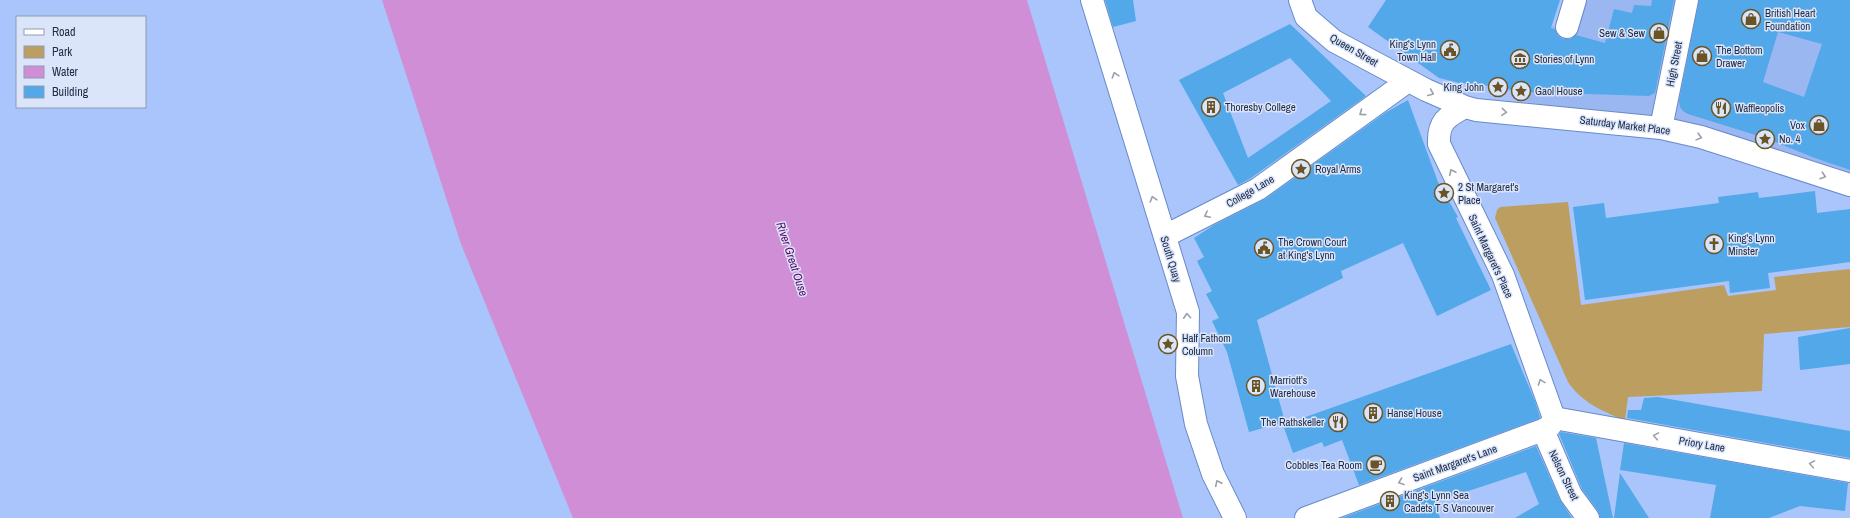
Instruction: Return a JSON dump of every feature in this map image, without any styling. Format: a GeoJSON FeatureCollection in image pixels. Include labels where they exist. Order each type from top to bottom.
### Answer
{"type":"FeatureCollection","features":[{"type":"Feature","properties":{"kind":"street","name":"South Quay"},"geometry":{"type":"LineString","coordinates":[[1092,0],[1188,312],[1187,376],[1196,424],[1213,474],[1235,518]]}},
{"type":"Feature","properties":{"kind":"street","name":"Queen Street"},"geometry":{"type":"LineString","coordinates":[[1300,0],[1306,17],[1334,41],[1426,90],[1465,107]]}},
{"type":"Feature","properties":{"kind":"street"},"geometry":{"type":"LineString","coordinates":[[1568,27],[1574,0]]}},
{"type":"Feature","properties":{"kind":"street","name":"High Street"},"geometry":{"type":"LineString","coordinates":[[1661,128],[1687,0]]}},
{"type":"Feature","properties":{"kind":"street","name":"College Lane"},"geometry":{"type":"LineString","coordinates":[[1165,236],[1258,189],[1408,80]]}},
{"type":"Feature","properties":{"kind":"street","name":"Saturday Market Place"},"geometry":{"type":"LineString","coordinates":[[1465,107],[1476,110],[1661,128],[1701,137],[1850,185]]}},
{"type":"Feature","properties":{"kind":"street","name":"Saint Margaret's Place"},"geometry":{"type":"LineString","coordinates":[[1465,107],[1452,114],[1441,125],[1438,132],[1439,144],[1503,275],[1549,424]]}},
{"type":"Feature","properties":{"kind":"street","name":"Priory Lane"},"geometry":{"type":"LineString","coordinates":[[1549,424],[1850,471]]}},
{"type":"Feature","properties":{"kind":"street","name":"Saint Margaret's Lane"},"geometry":{"type":"LineString","coordinates":[[1306,518],[1549,424]]}},
{"type":"Feature","properties":{"kind":"street","name":"Nelson Street"},"geometry":{"type":"LineString","coordinates":[[1549,424],[1572,495],[1588,518]]}},
{"type":"Feature","properties":{"kind":"shaded area"},"geometry":{"type":"Polygon","coordinates":[[[1581,0],[1850,0],[1850,181],[1741,142],[1522,101],[1530,92],[1552,26],[1574,35],[1581,0]]]}},
{"type":"Feature","properties":{"kind":"green space"},"geometry":{"type":"Polygon","coordinates":[[[1568,202],[1581,305],[1724,285],[1728,296],[1776,290],[1774,277],[1850,269],[1850,327],[1764,334],[1762,391],[1628,397],[1625,421],[1594,406],[1580,396],[1568,382],[1495,218],[1497,210],[1500,207],[1568,202]]]}},
{"type":"Feature","properties":{"kind":"water","name":"River Great Ouse"},"geometry":{"type":"Polygon","coordinates":[[[382,0],[1027,0],[1183,518],[573,518],[461,244],[382,0]]]}},
{"type":"Feature","properties":{"kind":"building"},"geometry":{"type":"Polygon","coordinates":[[[1105,0],[1133,0],[1136,21],[1113,27],[1105,0]]]}},
{"type":"Feature","properties":{"kind":"building"},"geometry":{"type":"Polygon","coordinates":[[[1386,0],[1560,0],[1551,28],[1555,29],[1558,36],[1563,39],[1570,39],[1576,35],[1605,43],[1614,9],[1632,13],[1634,5],[1651,6],[1652,0],[1674,0],[1655,93],[1649,96],[1522,92],[1490,86],[1459,83],[1439,78],[1368,27],[1386,0]]]}},
{"type":"Feature","properties":{"kind":"building"},"geometry":{"type":"Polygon","coordinates":[[[1699,0],[1850,0],[1850,170],[1765,138],[1688,114],[1680,107],[1679,101],[1699,0]],[[1778,32],[1763,82],[1804,97],[1822,44],[1778,32]]]}},
{"type":"Feature","properties":{"kind":"building","name":"Thoresby College"},"geometry":{"type":"Polygon","coordinates":[[[1290,24],[1366,96],[1251,178],[1238,185],[1179,80],[1290,24]],[[1290,58],[1223,93],[1248,158],[1331,101],[1290,58]]]}},
{"type":"Feature","properties":{"kind":"building"},"geometry":{"type":"Polygon","coordinates":[[[1408,100],[1438,182],[1458,217],[1456,218],[1491,290],[1437,316],[1403,243],[1341,271],[1343,278],[1257,320],[1285,422],[1249,432],[1227,352],[1212,321],[1219,318],[1206,294],[1212,291],[1197,261],[1204,257],[1194,238],[1214,225],[1265,199],[1385,113],[1408,100]]]}},
{"type":"Feature","properties":{"kind":"building","name":"King's Lynn Minster"},"geometry":{"type":"Polygon","coordinates":[[[1815,191],[1817,213],[1850,209],[1850,262],[1768,273],[1770,288],[1730,293],[1729,281],[1585,300],[1573,207],[1604,203],[1606,218],[1719,203],[1718,197],[1758,192],[1759,198],[1815,191]]]}},
{"type":"Feature","properties":{"kind":"building"},"geometry":{"type":"Polygon","coordinates":[[[1850,328],[1850,364],[1800,370],[1798,337],[1850,328]]]}},
{"type":"Feature","properties":{"kind":"building","name":"Hanse House"},"geometry":{"type":"Polygon","coordinates":[[[1511,344],[1535,401],[1540,417],[1538,419],[1359,485],[1342,440],[1324,447],[1322,442],[1293,453],[1283,425],[1511,344]]]}},
{"type":"Feature","properties":{"kind":"building"},"geometry":{"type":"Polygon","coordinates":[[[1658,397],[1850,431],[1850,458],[1627,418],[1628,410],[1641,410],[1644,398],[1658,397]]]}},
{"type":"Feature","properties":{"kind":"building"},"geometry":{"type":"Polygon","coordinates":[[[1561,432],[1596,438],[1613,518],[1600,518],[1598,511],[1582,489],[1559,434],[1561,432]]]}},
{"type":"Feature","properties":{"kind":"building"},"geometry":{"type":"Polygon","coordinates":[[[1624,443],[1848,483],[1845,511],[1800,506],[1769,518],[1710,518],[1716,485],[1620,470],[1624,443]]]}},
{"type":"Feature","properties":{"kind":"building"},"geometry":{"type":"Polygon","coordinates":[[[1536,446],[1560,500],[1572,518],[1515,518],[1539,504],[1526,472],[1435,502],[1440,518],[1342,518],[1536,446]]]}},
{"type":"Feature","properties":{"kind":"building"},"geometry":{"type":"Polygon","coordinates":[[[1620,473],[1649,518],[1614,518],[1620,473]]]}},
{"type":"Feature","properties":{"kind":"place","name":"British Heart Foundation"},"geometry":{"type":"Point","coordinates":[1751,19]}},
{"type":"Feature","properties":{"kind":"place","name":"Sew & Sew"},"geometry":{"type":"Point","coordinates":[1659,33]}},
{"type":"Feature","properties":{"kind":"place","name":"King's Lynn Town Hall"},"geometry":{"type":"Point","coordinates":[1450,50]}},
{"type":"Feature","properties":{"kind":"place","name":"The Bottom Drawer"},"geometry":{"type":"Point","coordinates":[1702,56]}},
{"type":"Feature","properties":{"kind":"place","name":"Stories of Lynn"},"geometry":{"type":"Point","coordinates":[1520,59]}},
{"type":"Feature","properties":{"kind":"place","name":"King John"},"geometry":{"type":"Point","coordinates":[1498,87]}},
{"type":"Feature","properties":{"kind":"place","name":"Gaol House"},"geometry":{"type":"Point","coordinates":[1521,91]}},
{"type":"Feature","properties":{"kind":"place","name":"Thoresby College"},"geometry":{"type":"Point","coordinates":[1211,107]}},
{"type":"Feature","properties":{"kind":"place","name":"Waffleopolis"},"geometry":{"type":"Point","coordinates":[1721,108]}},
{"type":"Feature","properties":{"kind":"place","name":"Vox"},"geometry":{"type":"Point","coordinates":[1819,125]}},
{"type":"Feature","properties":{"kind":"place","name":"No. 4"},"geometry":{"type":"Point","coordinates":[1765,139]}},
{"type":"Feature","properties":{"kind":"place","name":"Royal Arms"},"geometry":{"type":"Point","coordinates":[1301,169]}},
{"type":"Feature","properties":{"kind":"place","name":"2 St Margaret's Place"},"geometry":{"type":"Point","coordinates":[1444,193]}},
{"type":"Feature","properties":{"kind":"place","name":"King's Lynn Minster"},"geometry":{"type":"Point","coordinates":[1714,244]}},
{"type":"Feature","properties":{"kind":"place","name":"The Crown Court at King's Lynn"},"geometry":{"type":"Point","coordinates":[1264,248]}},
{"type":"Feature","properties":{"kind":"place","name":"Half Fathom Column"},"geometry":{"type":"Point","coordinates":[1168,344]}},
{"type":"Feature","properties":{"kind":"place","name":"Marriott's Warehouse"},"geometry":{"type":"Point","coordinates":[1256,386]}},
{"type":"Feature","properties":{"kind":"place","name":"Hanse House"},"geometry":{"type":"Point","coordinates":[1373,413]}},
{"type":"Feature","properties":{"kind":"place","name":"The Rathskeller"},"geometry":{"type":"Point","coordinates":[1338,422]}},
{"type":"Feature","properties":{"kind":"place","name":"Cobbles Tea Room"},"geometry":{"type":"Point","coordinates":[1376,465]}},
{"type":"Feature","properties":{"kind":"place","name":"King's Lynn Sea Cadets T S Vancouver"},"geometry":{"type":"Point","coordinates":[1390,501]}}]}
